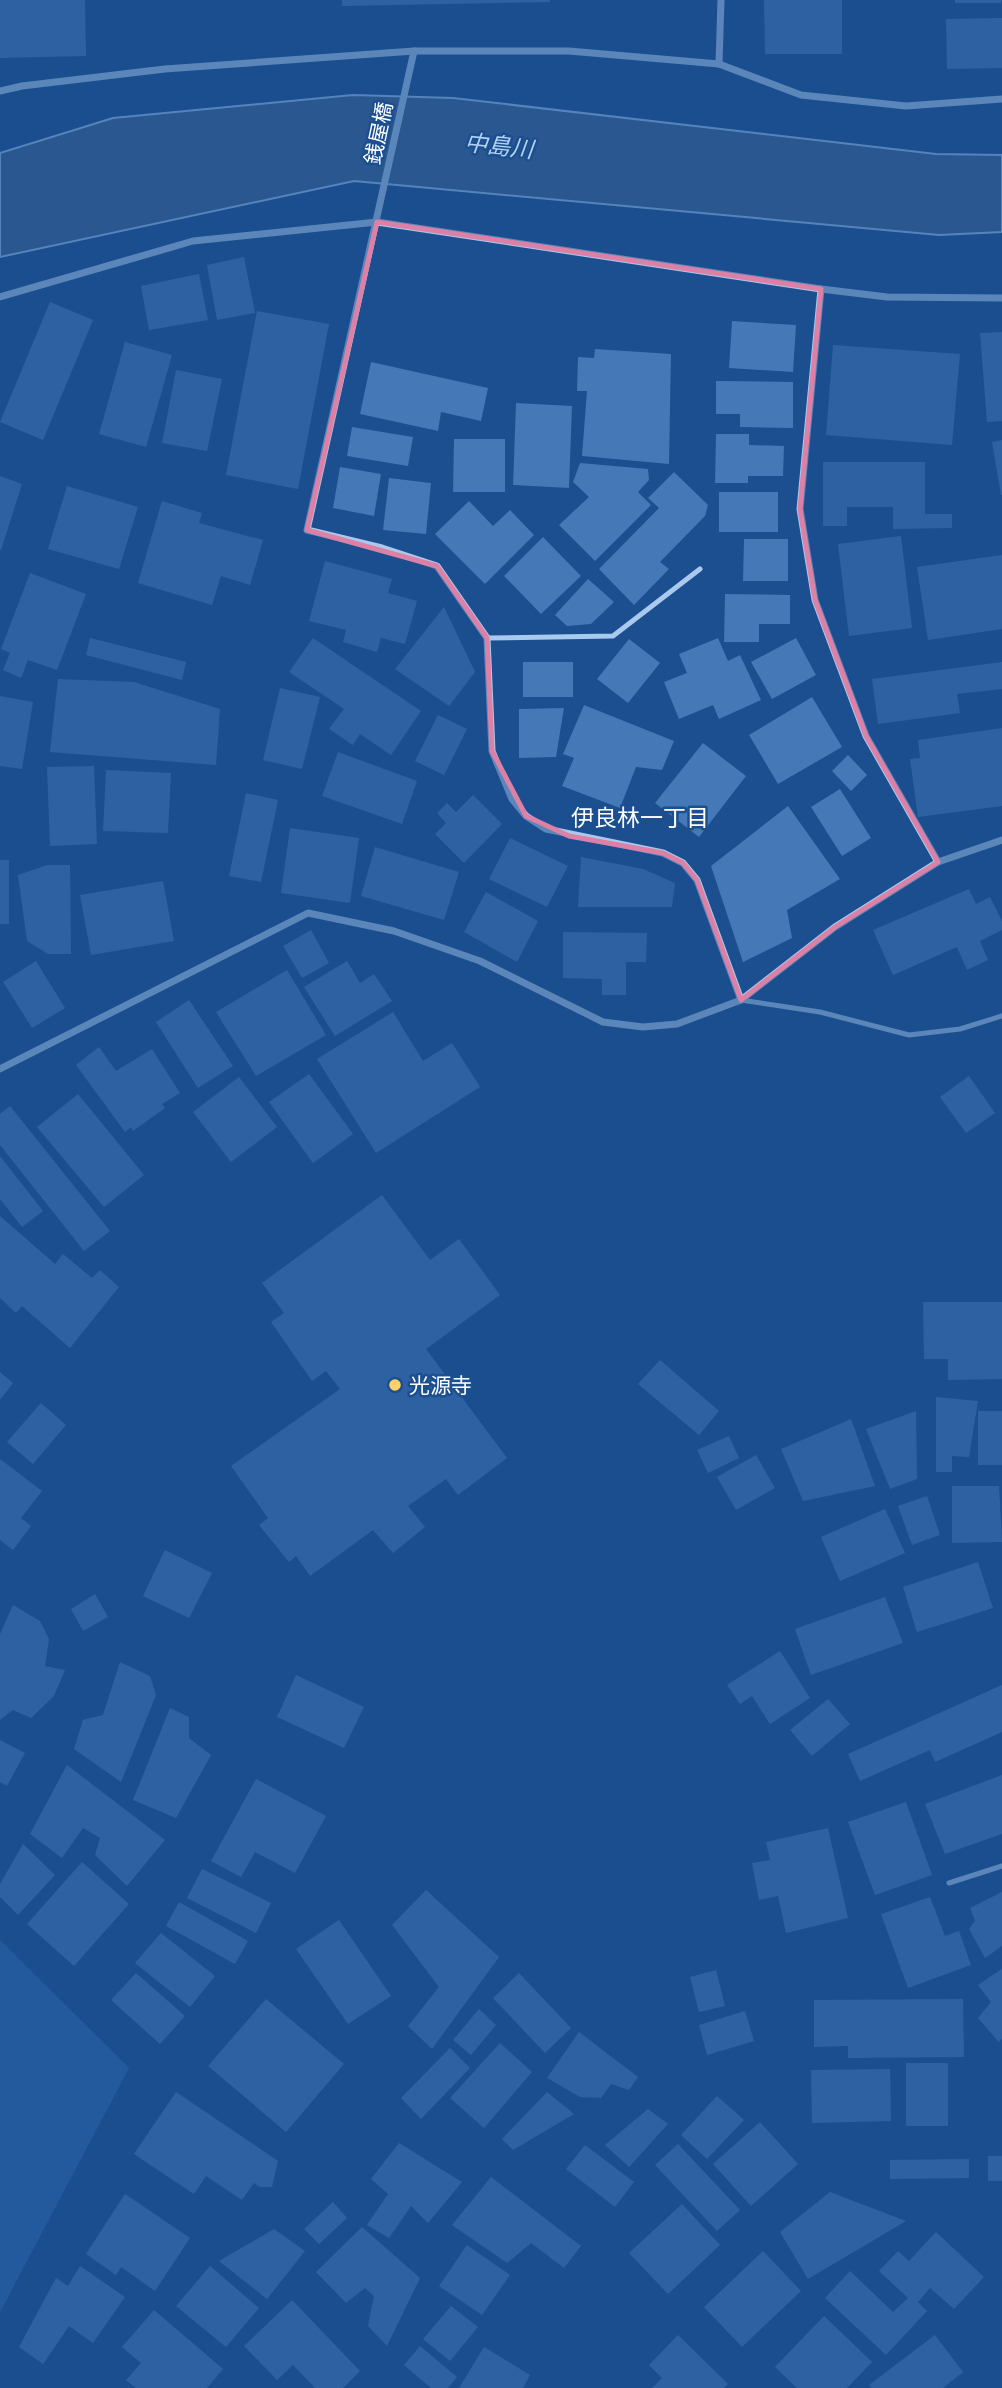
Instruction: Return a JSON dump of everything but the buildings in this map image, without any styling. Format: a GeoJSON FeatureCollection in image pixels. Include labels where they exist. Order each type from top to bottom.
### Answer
{"type":"FeatureCollection","features":[{"type":"Feature","properties":{"kind":"street"},"geometry":{"type":"LineString","coordinates":[[719,64],[721,0]]}},
{"type":"Feature","properties":{"kind":"street"},"geometry":{"type":"LineString","coordinates":[[0,91],[164,69],[414,51],[569,51],[719,64],[801,95],[906,106],[1002,99]]}},
{"type":"Feature","properties":{"kind":"street","name":"銭屋橋"},"geometry":{"type":"LineString","coordinates":[[414,51],[307,530],[382,548],[437,566],[487,638]]}},
{"type":"Feature","properties":{"kind":"street"},"geometry":{"type":"LineString","coordinates":[[0,297],[193,240],[377,222],[821,289],[887,297],[1002,298]]}},
{"type":"Feature","properties":{"kind":"street"},"geometry":{"type":"LineString","coordinates":[[821,289],[800,509],[815,600],[866,736],[938,862]]}},
{"type":"Feature","properties":{"kind":"street"},"geometry":{"type":"LineString","coordinates":[[487,638],[492,751],[512,799],[526,816],[546,829],[663,853],[683,863],[697,880],[741,1000]]}},
{"type":"Feature","properties":{"kind":"street"},"geometry":{"type":"LineString","coordinates":[[0,1069],[307,913],[394,931],[480,961],[603,1022],[643,1027],[677,1024],[741,1000],[835,927],[938,862],[1002,841]]}},
{"type":"Feature","properties":{"kind":"lane"},"geometry":{"type":"LineString","coordinates":[[487,638],[613,636],[700,569]]}},
{"type":"Feature","properties":{"kind":"lane"},"geometry":{"type":"LineString","coordinates":[[741,1000],[820,1012],[909,1035],[960,1029],[1002,1016]]}},
{"type":"Feature","properties":{"kind":"lane"},"geometry":{"type":"LineString","coordinates":[[949,1883],[1002,1866]]}},
{"type":"Feature","properties":{"kind":"highlighted area"},"geometry":{"type":"Polygon","coordinates":[[[377,222],[821,289],[800,509],[815,600],[866,736],[938,862],[835,927],[741,1000],[697,880],[683,863],[663,853],[569,836],[526,816],[492,751],[487,638],[437,566],[307,530],[377,222]]]}},
{"type":"Feature","properties":{"kind":"shaded area"},"geometry":{"type":"Polygon","coordinates":[[[0,1940],[129,2068],[0,2312],[0,1940]]]}},
{"type":"Feature","properties":{"kind":"water","name":"中島川"},"geometry":{"type":"Polygon","coordinates":[[[353,95],[453,98],[936,154],[1002,155],[1002,232],[939,235],[354,181],[0,257],[0,153],[113,118],[353,95]]]}},
{"type":"Feature","properties":{"kind":"place","name":"光源寺"},"geometry":{"type":"Point","coordinates":[395,1385]}},
{"type":"Feature","properties":{"kind":"district","name":"伊良林一丁目"},"geometry":{"type":"Point","coordinates":[640,817]}}]}
